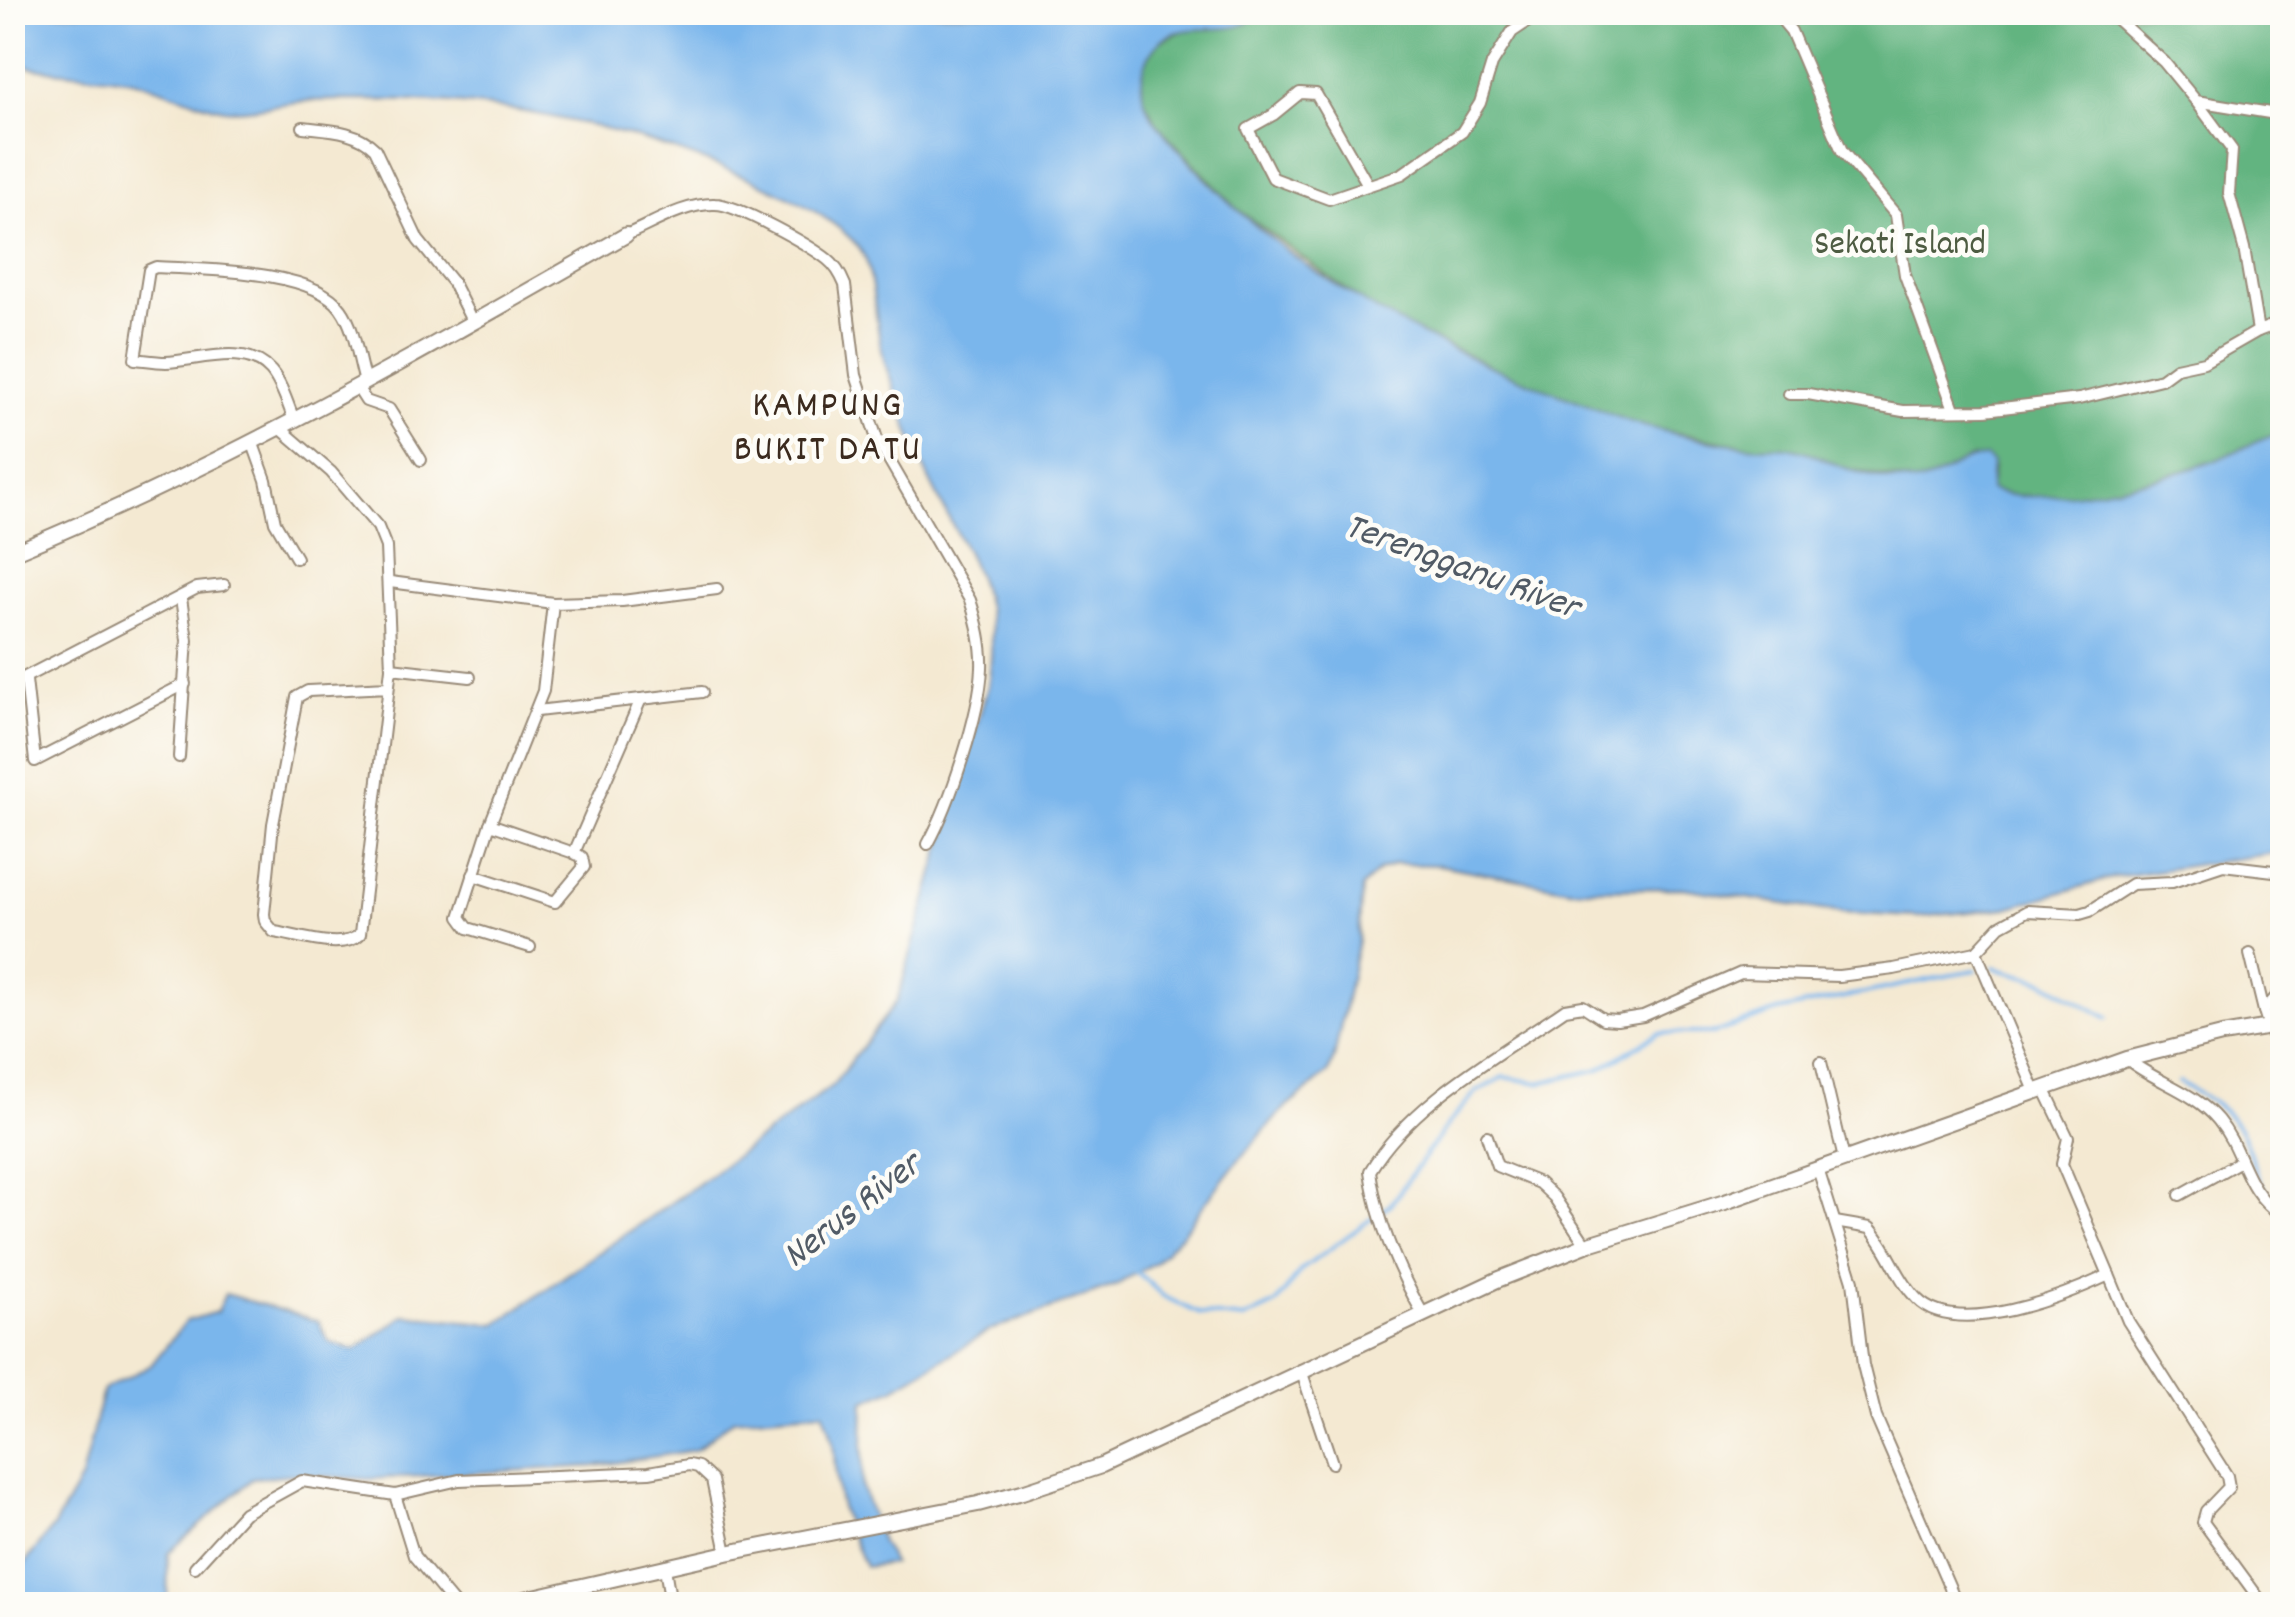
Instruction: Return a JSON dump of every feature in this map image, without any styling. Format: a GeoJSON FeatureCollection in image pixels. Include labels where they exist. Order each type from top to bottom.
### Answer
{"type":"FeatureCollection","features":[{"type":"Feature","properties":{"kind":"street"},"geometry":{"type":"LineString","coordinates":[[1368,185],[1316,94],[1300,93],[1274,115],[1248,129],[1273,178],[1330,199],[1402,174],[1462,132],[1480,103],[1492,64],[1512,32],[1542,12]]}},
{"type":"Feature","properties":{"kind":"street"},"geometry":{"type":"LineString","coordinates":[[1774,12],[1790,31],[1842,151],[1896,215],[1906,275],[1954,409]]}},
{"type":"Feature","properties":{"kind":"street"},"geometry":{"type":"LineString","coordinates":[[2109,12],[2164,62],[2232,150],[2229,193],[2244,248],[2258,331]]}},
{"type":"Feature","properties":{"kind":"street"},"geometry":{"type":"LineString","coordinates":[[2196,101],[2282,115]]}},
{"type":"Feature","properties":{"kind":"street"},"geometry":{"type":"LineString","coordinates":[[303,127],[349,134],[366,140],[376,149],[418,240],[453,283],[473,323]]}},
{"type":"Feature","properties":{"kind":"street"},"geometry":{"type":"LineString","coordinates":[[12,553],[84,524],[280,428],[626,236],[673,214],[716,204],[735,208],[812,248],[841,274],[856,374],[877,439],[970,600],[977,622],[980,682],[958,771],[928,844]]}},
{"type":"Feature","properties":{"kind":"street"},"geometry":{"type":"LineString","coordinates":[[294,420],[271,371],[258,361],[232,356],[166,362],[135,359],[149,270],[156,267],[248,274],[296,282],[330,296],[349,322],[368,402],[389,409],[421,460]]}},
{"type":"Feature","properties":{"kind":"street"},"geometry":{"type":"LineString","coordinates":[[1789,394],[1903,411],[1985,410],[2110,394],[2160,378],[2183,365],[2204,362],[2282,322]]}},
{"type":"Feature","properties":{"kind":"street"},"geometry":{"type":"LineString","coordinates":[[280,428],[331,472],[378,527],[386,547],[390,582],[392,668],[360,934],[354,941],[341,942],[274,932],[265,922],[264,914],[273,824],[296,697],[308,691],[388,686]]}},
{"type":"Feature","properties":{"kind":"street"},"geometry":{"type":"LineString","coordinates":[[252,441],[275,522],[296,558]]}},
{"type":"Feature","properties":{"kind":"street"},"geometry":{"type":"LineString","coordinates":[[390,582],[554,603],[716,589]]}},
{"type":"Feature","properties":{"kind":"street"},"geometry":{"type":"LineString","coordinates":[[12,684],[200,587],[224,585]]}},
{"type":"Feature","properties":{"kind":"street"},"geometry":{"type":"LineString","coordinates":[[179,757],[187,626],[181,598]]}},
{"type":"Feature","properties":{"kind":"street"},"geometry":{"type":"LineString","coordinates":[[530,947],[463,924],[460,918],[490,824],[537,710],[547,671],[554,603]]}},
{"type":"Feature","properties":{"kind":"street"},"geometry":{"type":"LineString","coordinates":[[392,668],[470,678]]}},
{"type":"Feature","properties":{"kind":"street"},"geometry":{"type":"LineString","coordinates":[[26,680],[35,761],[185,684]]}},
{"type":"Feature","properties":{"kind":"street"},"geometry":{"type":"LineString","coordinates":[[537,710],[702,692]]}},
{"type":"Feature","properties":{"kind":"street"},"geometry":{"type":"LineString","coordinates":[[574,854],[641,699]]}},
{"type":"Feature","properties":{"kind":"street"},"geometry":{"type":"LineString","coordinates":[[473,875],[555,902],[584,867],[582,857],[490,824]]}},
{"type":"Feature","properties":{"kind":"street"},"geometry":{"type":"LineString","coordinates":[[1424,1314],[1407,1286],[1382,1223],[1370,1171],[1390,1140],[1427,1106],[1574,1005],[1603,1019],[1618,1020],[1644,1016],[1741,973],[1838,976],[1894,970],[1976,952],[2000,926],[2027,911],[2090,912],[2132,884],[2172,882],[2223,864],[2282,872]]}},
{"type":"Feature","properties":{"kind":"street"},"geometry":{"type":"LineString","coordinates":[[1976,952],[2039,1089],[2068,1138],[2062,1164],[2136,1336],[2228,1476],[2229,1487],[2206,1511],[2204,1522],[2263,1604]]}},
{"type":"Feature","properties":{"kind":"street"},"geometry":{"type":"LineString","coordinates":[[503,1604],[727,1553],[978,1504],[1102,1466],[1497,1280],[1586,1245],[1818,1169],[2127,1060],[2222,1035],[2276,1026],[2264,1011],[2250,954]]}},
{"type":"Feature","properties":{"kind":"street"},"geometry":{"type":"LineString","coordinates":[[2264,1011],[2282,990]]}},
{"type":"Feature","properties":{"kind":"street"},"geometry":{"type":"LineString","coordinates":[[2127,1060],[2150,1077],[2202,1104],[2221,1126],[2260,1198],[2282,1216]]}},
{"type":"Feature","properties":{"kind":"street"},"geometry":{"type":"LineString","coordinates":[[1822,1062],[1844,1159]]}},
{"type":"Feature","properties":{"kind":"street"},"geometry":{"type":"LineString","coordinates":[[1487,1136],[1498,1166],[1539,1183],[1554,1197],[1586,1245]]}},
{"type":"Feature","properties":{"kind":"street"},"geometry":{"type":"LineString","coordinates":[[2180,1195],[2239,1162]]}},
{"type":"Feature","properties":{"kind":"street"},"geometry":{"type":"LineString","coordinates":[[1818,1169],[1853,1281],[1862,1366],[1872,1403],[1957,1604]]}},
{"type":"Feature","properties":{"kind":"street"},"geometry":{"type":"LineString","coordinates":[[1835,1222],[1870,1228],[1912,1294],[1930,1309],[1990,1316],[2056,1298],[2109,1276]]}},
{"type":"Feature","properties":{"kind":"street"},"geometry":{"type":"LineString","coordinates":[[1302,1370],[1332,1463]]}},
{"type":"Feature","properties":{"kind":"street"},"geometry":{"type":"LineString","coordinates":[[195,1568],[244,1513],[302,1481],[395,1494],[459,1480],[649,1472],[689,1465],[698,1467],[712,1480],[727,1553]]}},
{"type":"Feature","properties":{"kind":"street"},"geometry":{"type":"LineString","coordinates":[[395,1494],[414,1556],[454,1604]]}},
{"type":"Feature","properties":{"kind":"street"},"geometry":{"type":"LineString","coordinates":[[664,1568],[671,1604]]}},
{"type":"Feature","properties":{"kind":"green space","name":"Sekati Island"},"geometry":{"type":"Polygon","coordinates":[[[1260,13],[2282,13],[2282,433],[2211,462],[2132,484],[2068,494],[2012,495],[1990,490],[1993,468],[1972,458],[1926,483],[1910,482],[1844,468],[1792,448],[1753,447],[1645,427],[1518,379],[1379,314],[1237,209],[1158,125],[1142,96],[1140,81],[1146,60],[1160,41],[1189,28],[1246,24],[1260,13]]]}},
{"type":"Feature","properties":{"kind":"water"},"geometry":{"type":"Polygon","coordinates":[[[13,13],[1260,13],[1248,23],[1233,27],[1183,31],[1168,36],[1155,47],[1142,80],[1153,118],[1230,203],[1319,274],[1417,332],[1520,379],[1644,426],[1754,447],[1800,449],[1851,470],[1892,480],[1930,480],[1966,461],[1986,457],[1992,462],[1990,490],[2012,495],[2069,494],[2132,484],[2211,462],[2282,433],[2282,852],[2115,877],[2007,908],[1918,917],[1842,913],[1682,888],[1570,889],[1439,865],[1395,864],[1378,871],[1362,887],[1358,940],[1328,1073],[1283,1110],[1155,1262],[1116,1285],[991,1330],[893,1389],[864,1401],[862,1488],[881,1542],[893,1563],[865,1567],[841,1507],[831,1435],[823,1411],[733,1419],[695,1450],[595,1466],[368,1479],[292,1474],[253,1478],[168,1553],[167,1604],[13,1604],[12,1580],[54,1526],[81,1479],[103,1390],[151,1365],[186,1321],[217,1312],[225,1294],[318,1321],[329,1342],[355,1350],[405,1315],[496,1324],[833,1085],[897,1001],[988,686],[991,654],[990,626],[978,577],[923,466],[888,372],[866,260],[851,239],[825,218],[792,198],[677,151],[541,115],[465,104],[374,100],[225,109],[132,80],[28,66],[13,62],[13,13]]]}},
{"type":"Feature","properties":{"kind":"waterway"},"geometry":{"type":"LineString","coordinates":[[1994,968],[2043,981],[2108,1018]]}},
{"type":"Feature","properties":{"kind":"waterway"},"geometry":{"type":"LineString","coordinates":[[1136,1271],[1163,1296],[1200,1314],[1244,1319],[1276,1304],[1301,1270],[1390,1205],[1476,1092],[1504,1077],[1539,1083],[1600,1069],[1659,1033],[1714,1033],[1778,1011],[1975,970]]}},
{"type":"Feature","properties":{"kind":"waterway"},"geometry":{"type":"LineString","coordinates":[[2179,1082],[2213,1103],[2235,1123],[2265,1191],[2282,1206]]}},
{"type":"Feature","properties":{"kind":"district","name":"KAMPUNG BUKIT DATU"},"geometry":{"type":"Point","coordinates":[828,424]}},
{"type":"Feature","properties":{"kind":"water label","name":"Terengganu River"},"geometry":{"type":"Point","coordinates":[1463,564]}},
{"type":"Feature","properties":{"kind":"water label","name":"Nerus River"},"geometry":{"type":"Point","coordinates":[850,1208]}}]}
